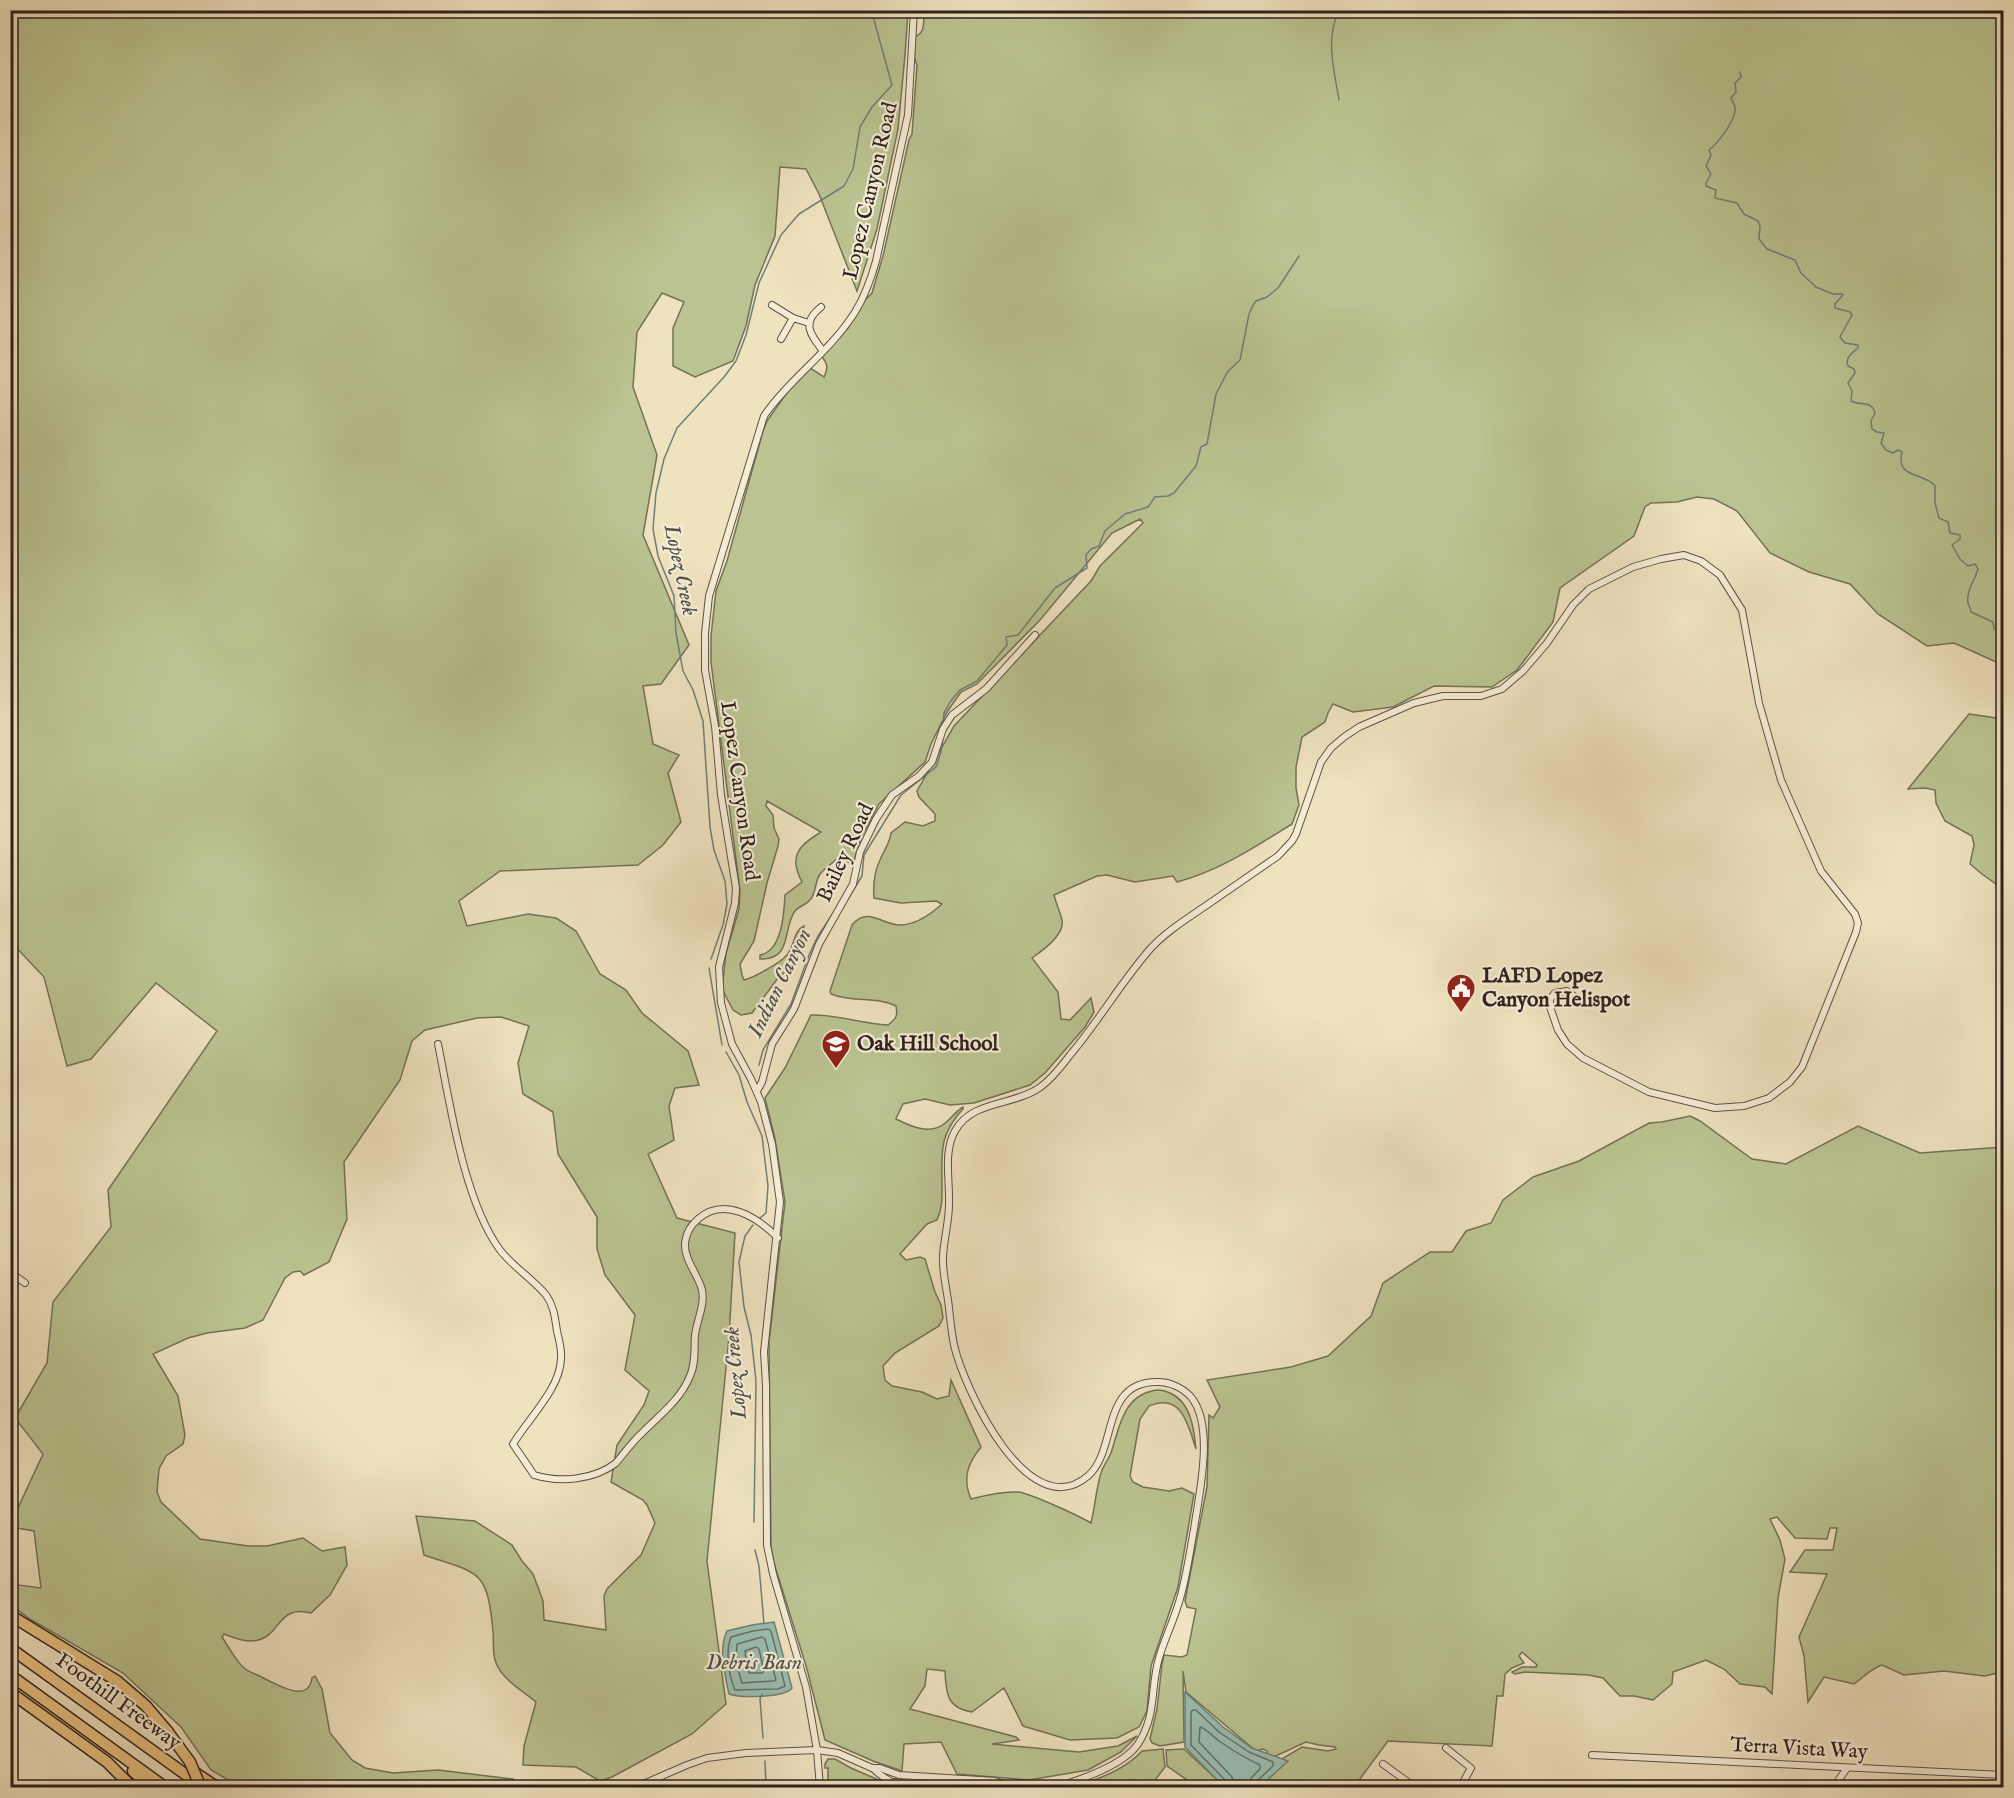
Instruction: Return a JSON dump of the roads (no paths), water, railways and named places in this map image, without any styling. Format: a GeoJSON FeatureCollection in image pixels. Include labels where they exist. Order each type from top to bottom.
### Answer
{"type":"FeatureCollection","features":[{"type":"Feature","properties":{"kind":"highway"},"geometry":{"type":"LineString","coordinates":[[10,1616],[117,1681],[146,1706],[190,1762],[202,1788]]}},
{"type":"Feature","properties":{"kind":"highway","name":"Foothill Freeway"},"geometry":{"type":"LineString","coordinates":[[10,1648],[202,1788]]}},
{"type":"Feature","properties":{"kind":"highway","name":"Foothill Freeway"},"geometry":{"type":"LineString","coordinates":[[10,1675],[166,1788]]}},
{"type":"Feature","properties":{"kind":"highway"},"geometry":{"type":"LineString","coordinates":[[10,1692],[107,1762],[133,1788]]}},
{"type":"Feature","properties":{"kind":"highway"},"geometry":{"type":"LineString","coordinates":[[108,1719],[136,1732],[218,1788]]}},
{"type":"Feature","properties":{"kind":"highway"},"geometry":{"type":"LineString","coordinates":[[94,1736],[151,1788]]}},
{"type":"Feature","properties":{"kind":"street","name":"Lopez Canyon Road"},"geometry":{"type":"LineString","coordinates":[[820,1788],[817,1750],[806,1687],[773,1574],[767,1545],[764,1352],[778,1238],[779,1185],[772,1144],[758,1092],[732,1044],[725,1021],[719,985],[721,958],[734,909],[736,888],[705,670],[705,633],[709,596],[764,416],[777,398],[823,351],[855,313],[869,285],[908,115],[914,10]]}},
{"type":"Feature","properties":{"kind":"street"},"geometry":{"type":"LineString","coordinates":[[772,305],[793,318],[808,323]]}},
{"type":"Feature","properties":{"kind":"street"},"geometry":{"type":"LineString","coordinates":[[821,307],[812,314],[808,323],[811,333],[823,351]]}},
{"type":"Feature","properties":{"kind":"street"},"geometry":{"type":"LineString","coordinates":[[781,339],[793,318]]}},
{"type":"Feature","properties":{"kind":"street"},"geometry":{"type":"LineString","coordinates":[[1053,1788],[1091,1774],[1122,1759],[1137,1745],[1146,1727],[1153,1703],[1158,1660],[1178,1606],[1186,1572],[1202,1476],[1202,1423],[1198,1408],[1186,1393],[1168,1383],[1146,1383],[1133,1388],[1122,1397],[1116,1406],[1100,1459],[1095,1468],[1081,1481],[1053,1486],[1036,1481],[1022,1469],[999,1439],[976,1402],[953,1341],[943,1258],[950,1207],[948,1153],[954,1132],[961,1122],[976,1111],[1018,1098],[1044,1085],[1086,1036],[1136,967],[1162,937],[1278,856],[1286,848],[1292,841],[1300,823],[1321,762],[1331,748],[1344,737],[1359,727],[1414,703],[1443,696],[1480,696],[1502,689],[1523,671],[1547,643],[1573,605],[1589,589],[1633,567],[1684,555],[1701,561],[1720,575],[1742,610],[1760,703],[1781,780],[1821,871],[1855,914],[1858,923],[1856,932],[1802,1067],[1790,1082],[1769,1098],[1744,1106],[1716,1108],[1649,1092],[1583,1058],[1567,1044],[1558,1030],[1550,1007],[1550,999],[1555,993],[1567,991],[1584,1004]]}},
{"type":"Feature","properties":{"kind":"street","name":"Bailey Road"},"geometry":{"type":"LineString","coordinates":[[758,1092],[772,1044],[795,1009],[819,944],[853,884],[860,852],[876,819],[892,795],[919,776],[932,762],[943,729],[952,715],[986,689],[1035,635]]}},
{"type":"Feature","properties":{"kind":"street"},"geometry":{"type":"LineString","coordinates":[[438,1044],[462,1156],[472,1192],[484,1220],[500,1250],[546,1295],[551,1302],[554,1314],[562,1357],[560,1372],[540,1406],[513,1444],[534,1475],[559,1479],[587,1477],[606,1471],[670,1406],[690,1377],[702,1290],[685,1249],[688,1232],[701,1216],[717,1209],[733,1209],[765,1226],[778,1238]]}},
{"type":"Feature","properties":{"kind":"street"},"geometry":{"type":"LineString","coordinates":[[10,1272],[25,1282]]}},
{"type":"Feature","properties":{"kind":"street"},"geometry":{"type":"LineString","coordinates":[[1446,1748],[1471,1768],[1460,1788]]}},
{"type":"Feature","properties":{"kind":"street"},"geometry":{"type":"LineString","coordinates":[[634,1788],[707,1758],[746,1753],[817,1750],[838,1754],[872,1768],[880,1768],[904,1776],[995,1781],[1010,1787]]}},
{"type":"Feature","properties":{"kind":"street","name":"Terra Vista Way"},"geometry":{"type":"LineString","coordinates":[[1592,1755],[2004,1775]]}},
{"type":"Feature","properties":{"kind":"street"},"geometry":{"type":"LineString","coordinates":[[1383,1764],[1416,1788]]}},
{"type":"Feature","properties":{"kind":"street"},"geometry":{"type":"LineString","coordinates":[[872,1768],[899,1788]]}},
{"type":"Feature","properties":{"kind":"street"},"geometry":{"type":"LineString","coordinates":[[1833,1788],[1846,1768]]}},
{"type":"Feature","properties":{"kind":"street"},"geometry":{"type":"LineString","coordinates":[[893,1782],[953,1784],[962,1788]]}},
{"type":"Feature","properties":{"kind":"water","name":"Debris Basn"},"geometry":{"type":"Polygon","coordinates":[[[774,1622],[792,1688],[772,1695],[729,1694],[723,1654],[727,1631],[774,1622]]]}},
{"type":"Feature","properties":{"kind":"water"},"geometry":{"type":"Polygon","coordinates":[[[1185,1692],[1223,1727],[1252,1748],[1288,1761],[1257,1787],[1224,1787],[1185,1747],[1185,1692]]]}},
{"type":"Feature","properties":{"kind":"waterway","name":"Lopez Creek"},"geometry":{"type":"LineString","coordinates":[[711,959],[723,925],[727,904],[725,881],[714,850],[710,827],[703,721],[693,690],[683,671],[676,633],[674,596],[658,556],[653,529],[656,493],[664,459],[677,428],[736,361],[746,335],[759,283],[781,235],[799,214],[844,186],[853,169],[860,127],[872,107],[892,85],[874,20],[878,10]]}},
{"type":"Feature","properties":{"kind":"waterway"},"geometry":{"type":"LineString","coordinates":[[1339,10],[1332,32],[1332,43],[1333,66],[1339,100]]}},
{"type":"Feature","properties":{"kind":"waterway"},"geometry":{"type":"LineString","coordinates":[[1740,72],[1741,77],[1735,83],[1736,92],[1731,98],[1735,107],[1733,118],[1722,136],[1709,150],[1711,155],[1706,166],[1711,174],[1706,186],[1716,190],[1715,198],[1737,203],[1744,214],[1758,221],[1759,239],[1767,249],[1795,260],[1801,273],[1816,287],[1833,294],[1843,295],[1835,304],[1835,308],[1850,312],[1852,315],[1840,337],[1845,343],[1858,345],[1847,360],[1848,366],[1854,369],[1855,373],[1848,383],[1852,391],[1851,401],[1871,406],[1875,413],[1871,421],[1872,429],[1884,433],[1881,443],[1886,450],[1893,453],[1898,450],[1902,452],[1901,461],[1906,471],[1935,486],[1935,503],[1939,518],[1948,522],[1950,533],[1960,535],[1960,539],[1952,545],[1960,559],[1968,566],[1975,564],[1978,569],[1968,594],[1971,612],[1993,622],[1994,629],[1998,630],[2004,642]]}},
{"type":"Feature","properties":{"kind":"waterway"},"geometry":{"type":"LineString","coordinates":[[943,725],[944,713],[950,702],[960,690],[977,681],[1007,645],[1006,637],[1018,635],[1055,588],[1087,568],[1086,555],[1091,549],[1099,546],[1105,531],[1125,514],[1148,507],[1155,497],[1174,493],[1196,466],[1201,447],[1207,444],[1216,394],[1228,371],[1240,360],[1249,314],[1253,305],[1278,288],[1299,256]]}},
{"type":"Feature","properties":{"kind":"waterway"},"geometry":{"type":"LineString","coordinates":[[848,899],[862,876],[864,855],[901,795],[936,767],[943,738]]}},
{"type":"Feature","properties":{"kind":"waterway","name":"Indian Canyon"},"geometry":{"type":"LineString","coordinates":[[759,1065],[763,1050],[791,1004],[818,936],[832,915]]}},
{"type":"Feature","properties":{"kind":"waterway","name":"Lopez Creek"},"geometry":{"type":"LineString","coordinates":[[709,968],[722,1045]]}},
{"type":"Feature","properties":{"kind":"waterway","name":"Lopez Creek"},"geometry":{"type":"LineString","coordinates":[[726,1052],[739,1075],[747,1102],[762,1136],[768,1186],[766,1213],[760,1218]]}},
{"type":"Feature","properties":{"kind":"waterway","name":"Lopez Creek"},"geometry":{"type":"LineString","coordinates":[[753,1225],[745,1236],[739,1262],[756,1381],[754,1522]]}},
{"type":"Feature","properties":{"kind":"waterway","name":"Lopez Creek"},"geometry":{"type":"LineString","coordinates":[[755,1550],[759,1566],[764,1624]]}},
{"type":"Feature","properties":{"kind":"waterway","name":"Lopez Creek"},"geometry":{"type":"LineString","coordinates":[[762,1694],[760,1699],[763,1738]]}},
{"type":"Feature","properties":{"kind":"waterway","name":"Lopez Creek"},"geometry":{"type":"LineString","coordinates":[[765,1761],[766,1788]]}},
{"type":"Feature","properties":{"kind":"place","name":"LAFD Lopez Canyon Helispot"},"geometry":{"type":"Point","coordinates":[1461,1014]}},
{"type":"Feature","properties":{"kind":"place","name":"Oak Hill School"},"geometry":{"type":"Point","coordinates":[836,1070]}}]}
